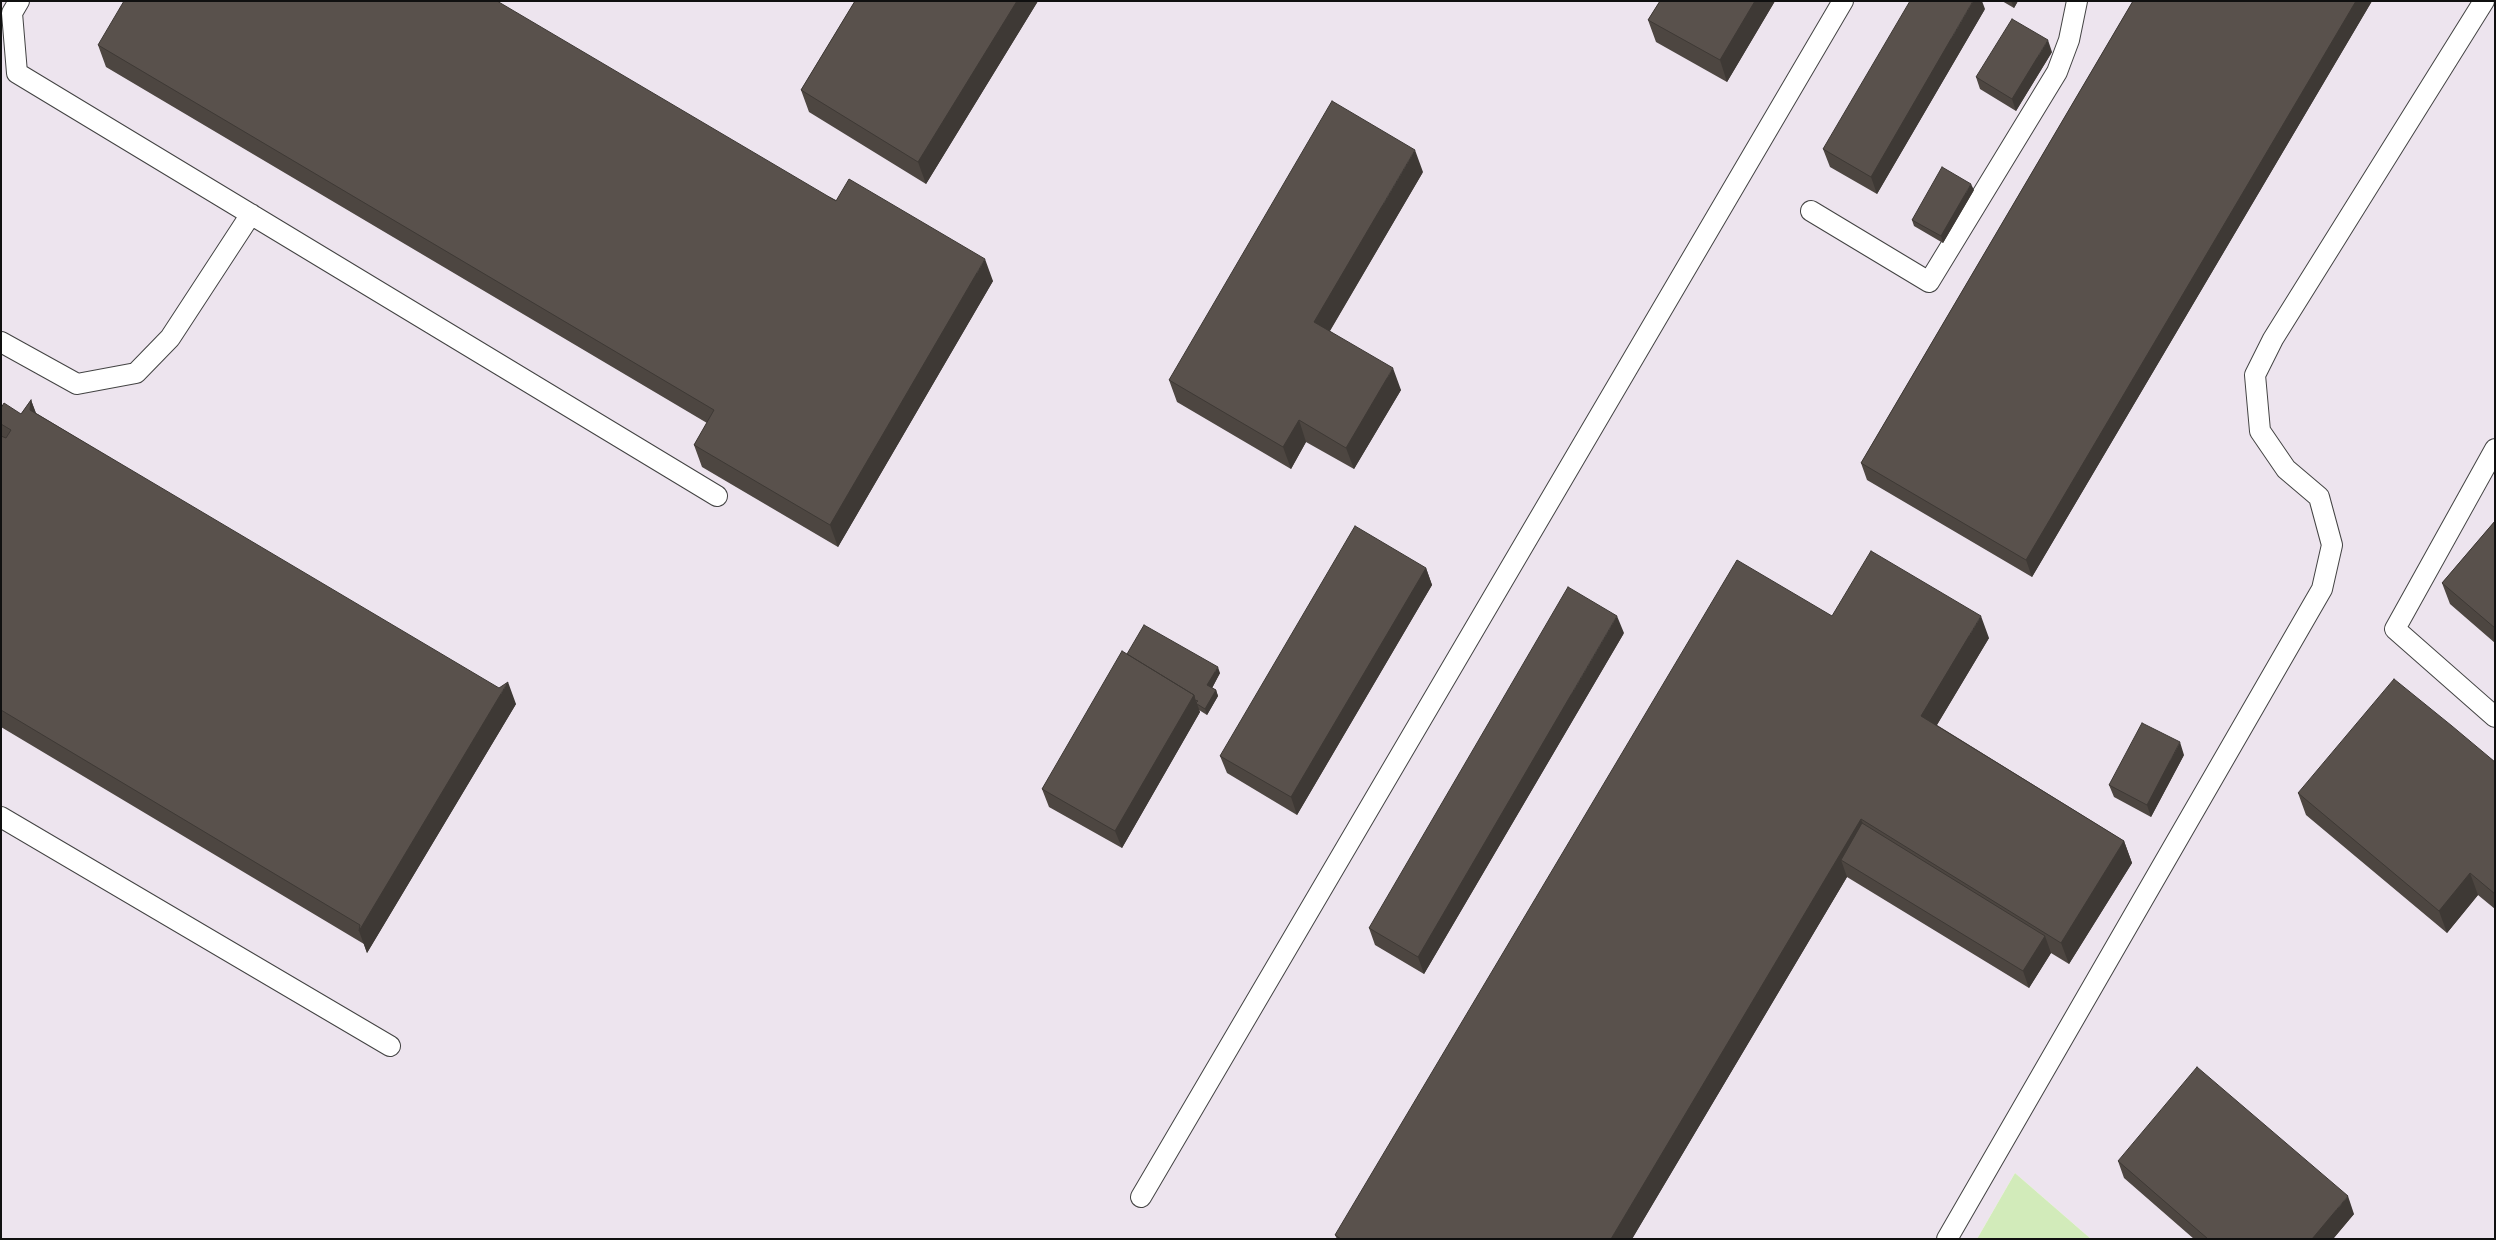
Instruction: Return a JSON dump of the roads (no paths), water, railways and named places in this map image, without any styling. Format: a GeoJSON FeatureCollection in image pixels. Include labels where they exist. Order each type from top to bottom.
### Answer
{"type":"FeatureCollection","features":[{"type":"Feature","properties":{"kind":"lane"},"geometry":{"type":"LineString","coordinates":[[1141,1198],[1843,1]]}},
{"type":"Feature","properties":{"kind":"lane"},"geometry":{"type":"LineString","coordinates":[[1810,211],[1929,282],[2057,72],[2069,40],[2077,1]]}},
{"type":"Feature","properties":{"kind":"lane"},"geometry":{"type":"LineString","coordinates":[[1947,1239],[2322,589],[2332,545],[2319,497],[2286,469],[2260,431],[2255,375],[2274,339],[2484,1]]}},
{"type":"Feature","properties":{"kind":"lane"},"geometry":{"type":"LineString","coordinates":[[11,8],[17,73],[717,496]]}},
{"type":"Feature","properties":{"kind":"lane"},"geometry":{"type":"LineString","coordinates":[[1,66],[15,44]]}},
{"type":"Feature","properties":{"kind":"lane"},"geometry":{"type":"LineString","coordinates":[[1,342],[77,384],[136,373],[170,338],[251,214]]}},
{"type":"Feature","properties":{"kind":"lane"},"geometry":{"type":"LineString","coordinates":[[2495,449],[2395,629],[2495,718]]}},
{"type":"Feature","properties":{"kind":"lane"},"geometry":{"type":"LineString","coordinates":[[1,817],[390,1046]]}}]}
